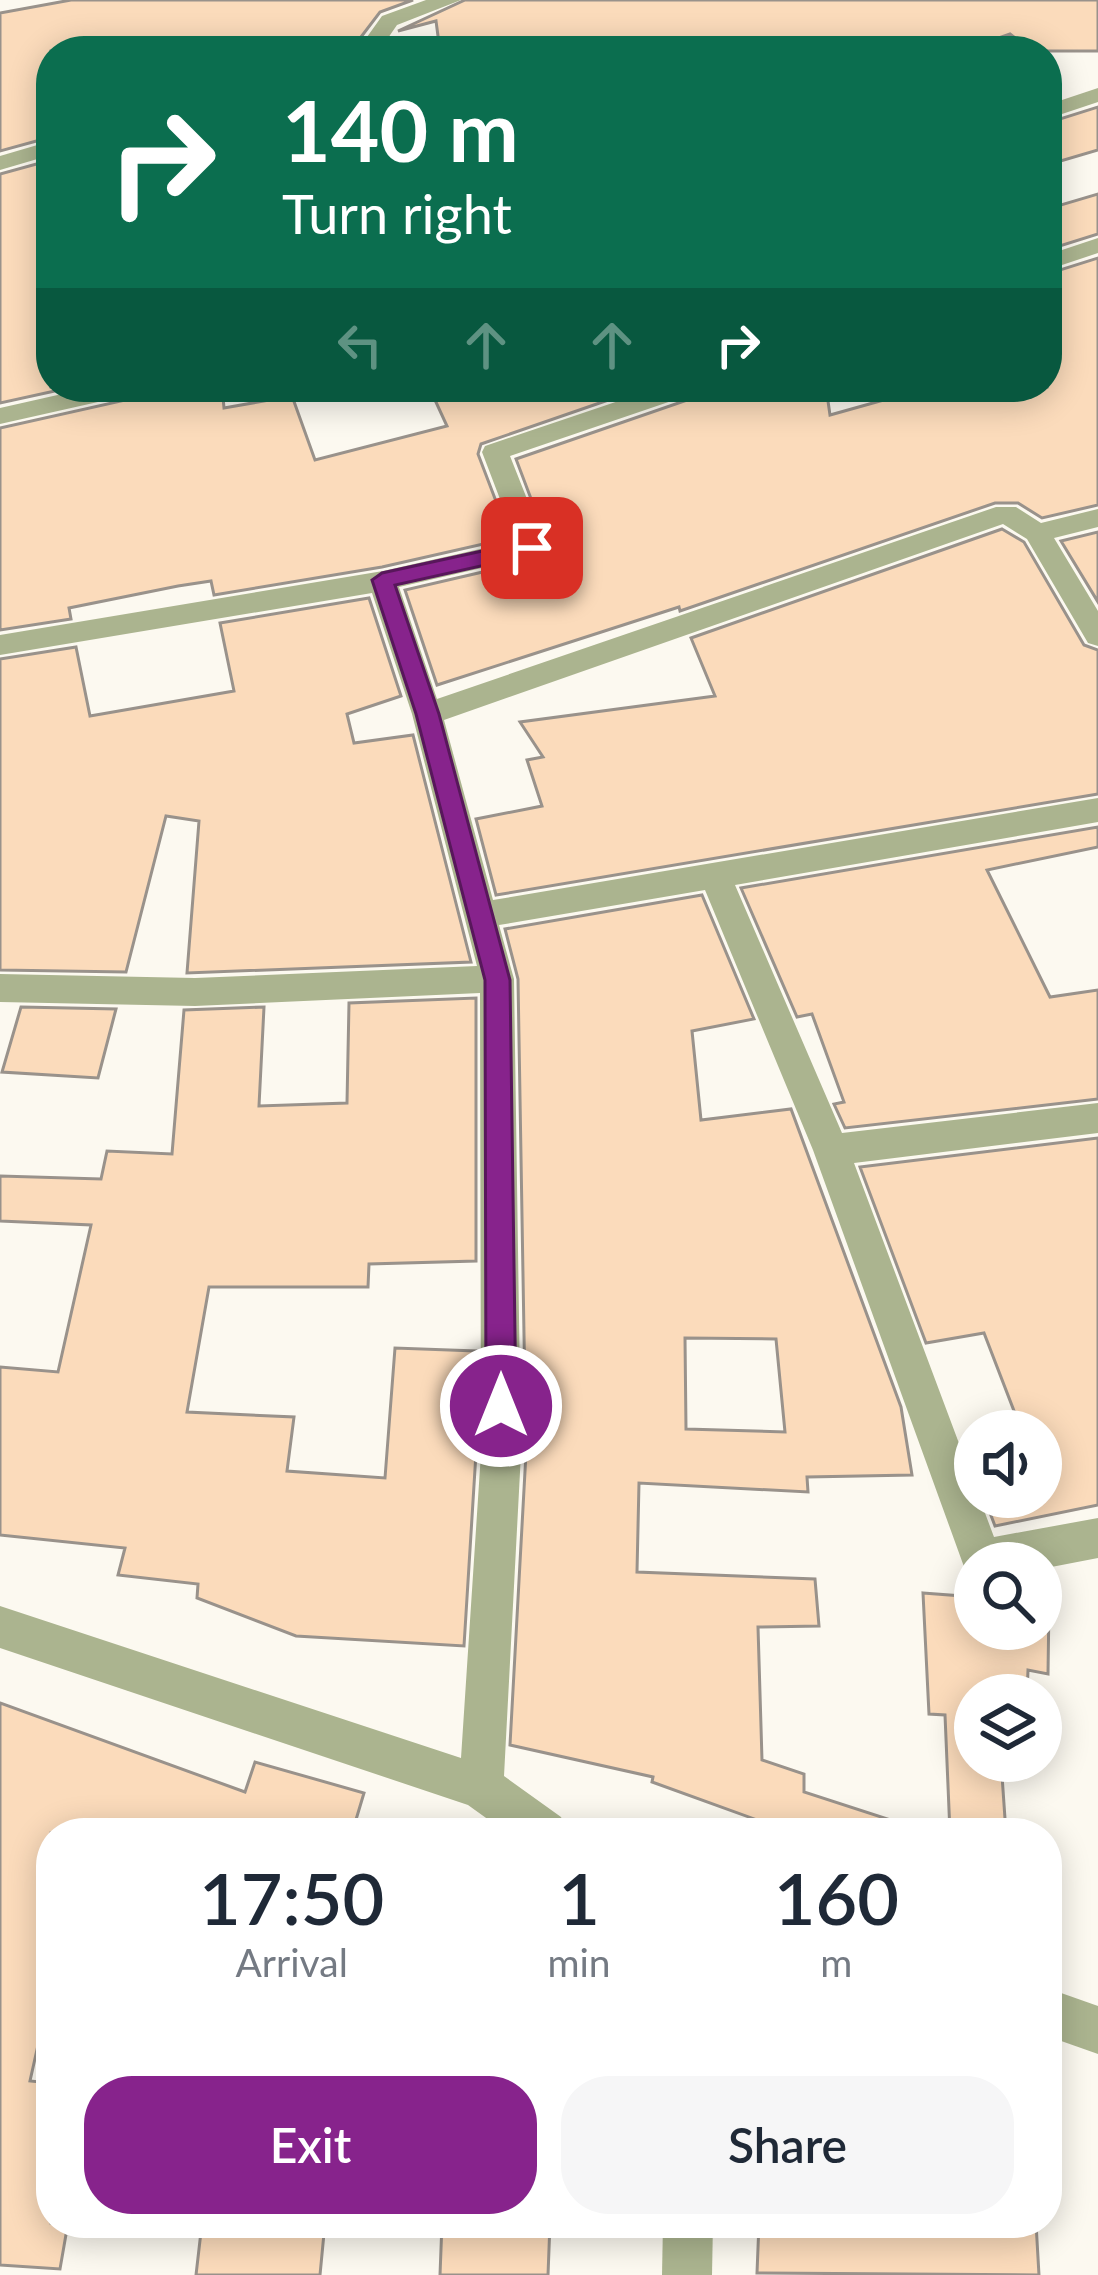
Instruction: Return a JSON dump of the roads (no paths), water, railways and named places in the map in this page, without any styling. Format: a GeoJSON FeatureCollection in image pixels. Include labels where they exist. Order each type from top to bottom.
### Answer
{"type":"FeatureCollection","features":[{"type":"Feature","properties":{"kind":"street"},"geometry":{"type":"LineString","coordinates":[[372,36],[396,15],[450,0]]}},
{"type":"Feature","properties":{"kind":"street"},"geometry":{"type":"LineString","coordinates":[[1062,107],[1098,95]]}},
{"type":"Feature","properties":{"kind":"street"},"geometry":{"type":"LineString","coordinates":[[0,163],[36,152]]}},
{"type":"Feature","properties":{"kind":"street"},"geometry":{"type":"LineString","coordinates":[[1062,258],[1098,245]]}},
{"type":"Feature","properties":{"kind":"street"},"geometry":{"type":"LineString","coordinates":[[0,416],[62,402]]}},
{"type":"Feature","properties":{"kind":"street"},"geometry":{"type":"LineString","coordinates":[[0,645],[382,580],[532,548],[495,452],[642,402]]}},
{"type":"Feature","properties":{"kind":"street"},"geometry":{"type":"LineString","coordinates":[[427,714],[1006,513],[1037,533],[1098,636]]}},
{"type":"Feature","properties":{"kind":"street"},"geometry":{"type":"LineString","coordinates":[[1037,533],[1098,518]]}},
{"type":"Feature","properties":{"kind":"street"},"geometry":{"type":"LineString","coordinates":[[382,580],[427,714],[497,980],[501,1454],[481,1787]]}},
{"type":"Feature","properties":{"kind":"street"},"geometry":{"type":"LineString","coordinates":[[483,915],[1098,810]]}},
{"type":"Feature","properties":{"kind":"street"},"geometry":{"type":"LineString","coordinates":[[716,878],[831,1150],[982,1560],[1098,1538]]}},
{"type":"Feature","properties":{"kind":"street"},"geometry":{"type":"LineString","coordinates":[[0,988],[195,992],[497,980]]}},
{"type":"Feature","properties":{"kind":"street"},"geometry":{"type":"LineString","coordinates":[[831,1150],[1098,1118]]}},
{"type":"Feature","properties":{"kind":"street"},"geometry":{"type":"LineString","coordinates":[[0,1627],[481,1787],[523,1818]]}},
{"type":"Feature","properties":{"kind":"street"},"geometry":{"type":"LineString","coordinates":[[1062,2017],[1098,2030]]}},
{"type":"Feature","properties":{"kind":"street"},"geometry":{"type":"LineString","coordinates":[[687,2275],[688,2238]]}}]}
